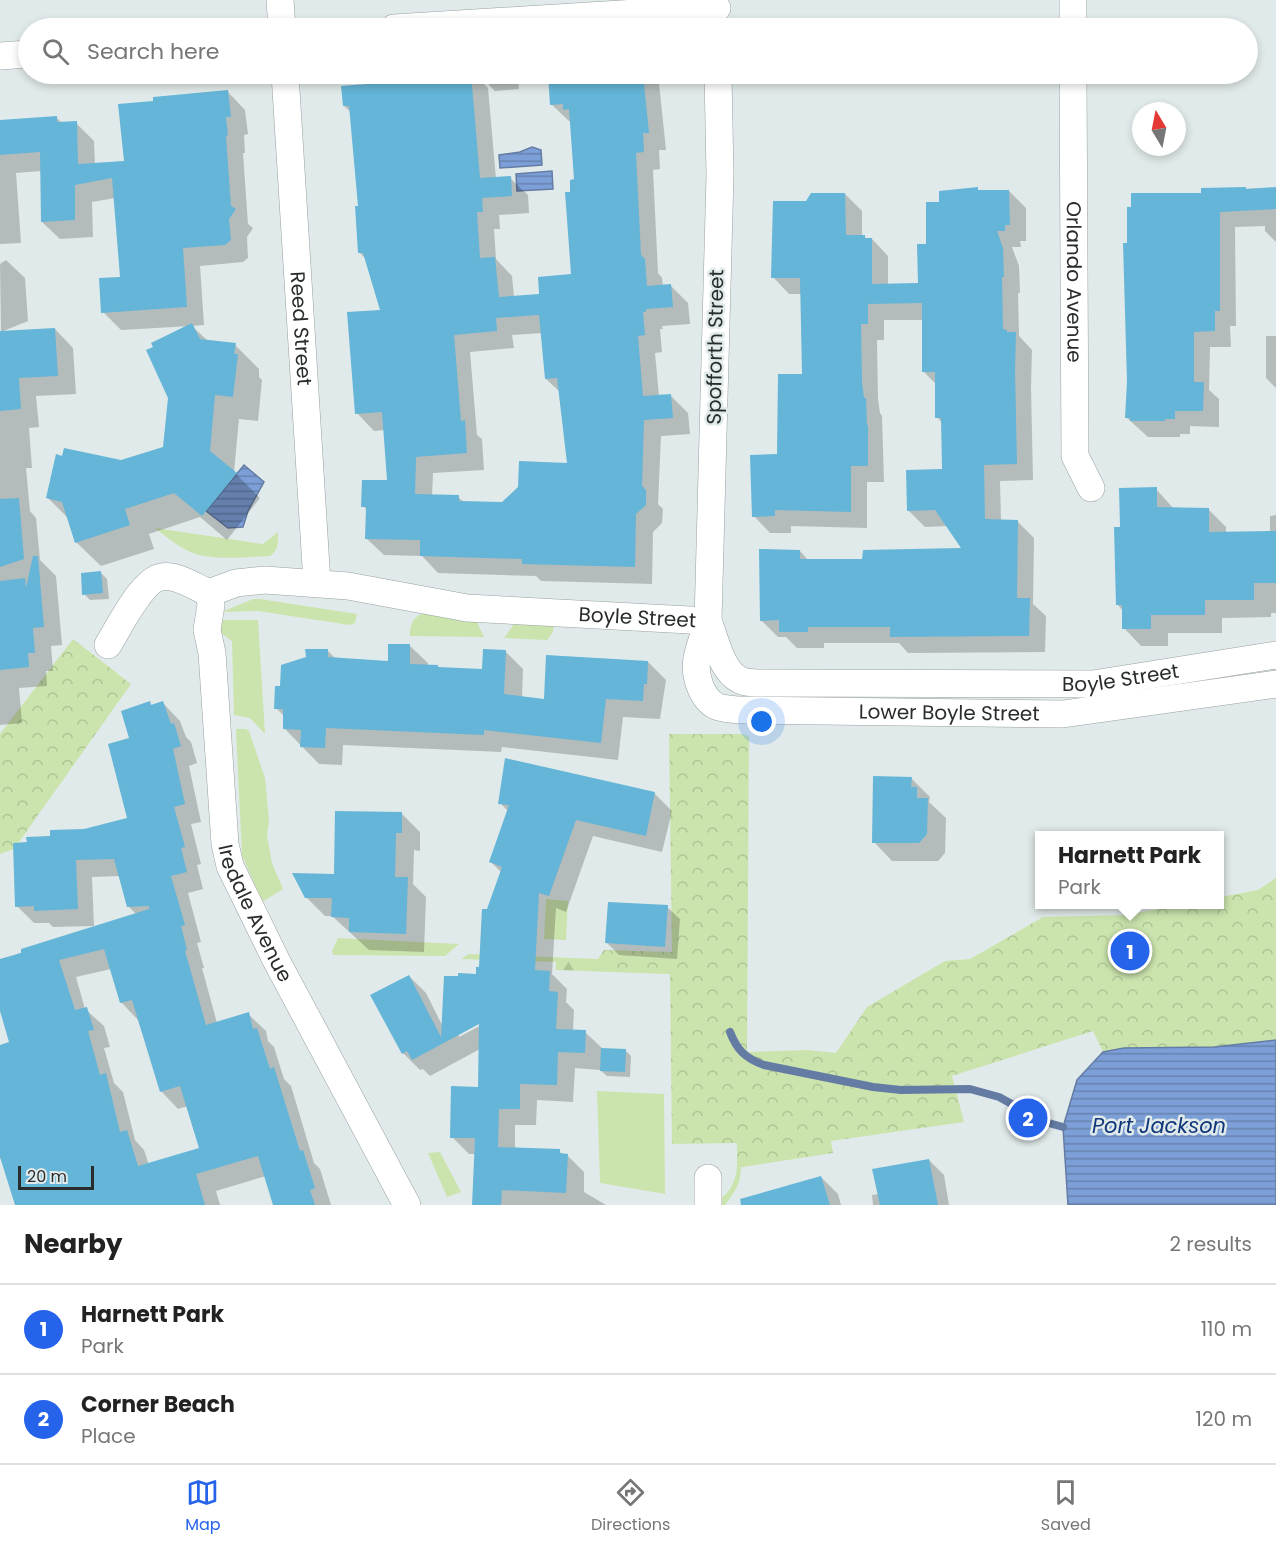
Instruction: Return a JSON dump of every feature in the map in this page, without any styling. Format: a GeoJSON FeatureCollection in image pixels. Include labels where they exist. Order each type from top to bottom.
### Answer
{"type":"FeatureCollection","features":[{"type":"Feature","properties":{"kind":"street"},"geometry":{"type":"LineString","coordinates":[[280,0],[281,18]]}},
{"type":"Feature","properties":{"kind":"street"},"geometry":{"type":"LineString","coordinates":[[1073,0],[1073,18]]}},
{"type":"Feature","properties":{"kind":"street"},"geometry":{"type":"LineString","coordinates":[[596,18],[717,12]]}},
{"type":"Feature","properties":{"kind":"street"},"geometry":{"type":"LineString","coordinates":[[0,56],[18,55]]}},
{"type":"Feature","properties":{"kind":"street","name":"Reed Street"},"geometry":{"type":"LineString","coordinates":[[286,84],[317,583]]}},
{"type":"Feature","properties":{"kind":"street","name":"Spofforth Street"},"geometry":{"type":"LineString","coordinates":[[708,621],[720,175],[718,84]]}},
{"type":"Feature","properties":{"kind":"street","name":"Orlando Avenue"},"geometry":{"type":"LineString","coordinates":[[1073,84],[1075,456],[1091,488]]}},
{"type":"Feature","properties":{"kind":"street"},"geometry":{"type":"LineString","coordinates":[[108,645],[146,585],[160,577],[175,578],[209,593]]}},
{"type":"Feature","properties":{"kind":"street","name":"Boyle Street"},"geometry":{"type":"LineString","coordinates":[[209,593],[236,583],[265,580],[348,586],[467,608],[708,621],[725,665],[732,675],[742,681],[759,684],[1093,684],[1276,656]]}},
{"type":"Feature","properties":{"kind":"street","name":"Iredale Avenue"},"geometry":{"type":"LineString","coordinates":[[209,593],[211,605],[207,630],[212,653],[225,844],[230,866],[276,960],[407,1205]]}},
{"type":"Feature","properties":{"kind":"street","name":"Lower Boyle Street"},"geometry":{"type":"LineString","coordinates":[[708,621],[696,660],[703,695],[717,707],[739,710],[1063,714],[1276,684]]}},
{"type":"Feature","properties":{"kind":"street"},"geometry":{"type":"LineString","coordinates":[[708,1178],[708,1205]]}},
{"type":"Feature","properties":{"kind":"green space"},"geometry":{"type":"Polygon","coordinates":[[[155,528],[263,544],[278,532],[278,542],[275,551],[270,556],[207,557],[176,544],[155,528]]]}},
{"type":"Feature","properties":{"kind":"green space"},"geometry":{"type":"Polygon","coordinates":[[[253,599],[357,614],[355,623],[350,625],[258,611],[222,612],[253,599]]]}},
{"type":"Feature","properties":{"kind":"green space"},"geometry":{"type":"Polygon","coordinates":[[[427,613],[477,622],[484,637],[410,636],[413,621],[418,616],[427,613]]]}},
{"type":"Feature","properties":{"kind":"green space"},"geometry":{"type":"Polygon","coordinates":[[[219,620],[258,620],[265,734],[250,718],[234,715],[232,641],[218,631],[219,620]]]}},
{"type":"Feature","properties":{"kind":"green space"},"geometry":{"type":"Polygon","coordinates":[[[517,620],[554,624],[553,632],[547,640],[504,638],[517,620]]]}},
{"type":"Feature","properties":{"kind":"green space"},"geometry":{"type":"Polygon","coordinates":[[[73,639],[131,684],[14,849],[0,854],[0,734],[73,639]]]}},
{"type":"Feature","properties":{"kind":"green space"},"geometry":{"type":"Polygon","coordinates":[[[236,729],[249,731],[265,778],[269,820],[267,836],[272,863],[283,889],[262,902],[242,855],[236,729]]]}},
{"type":"Feature","properties":{"kind":"green space"},"geometry":{"type":"Polygon","coordinates":[[[669,734],[741,734],[749,736],[747,1052],[807,1050],[836,1053],[867,1007],[945,961],[970,959],[1043,917],[1125,915],[1158,909],[1224,909],[1224,896],[1258,890],[1276,878],[1276,1040],[1214,1047],[1124,1048],[1103,1052],[1093,1031],[952,1076],[964,1122],[831,1141],[833,1153],[737,1168],[737,1143],[672,1144],[670,974],[597,971],[598,959],[604,950],[672,952],[669,734]]]}},
{"type":"Feature","properties":{"kind":"green space"},"geometry":{"type":"Polygon","coordinates":[[[546,899],[568,901],[566,940],[544,939],[546,899]]]}},
{"type":"Feature","properties":{"kind":"green space"},"geometry":{"type":"Polygon","coordinates":[[[338,938],[459,944],[445,956],[333,955],[332,951],[338,938]]]}},
{"type":"Feature","properties":{"kind":"green space"},"geometry":{"type":"Polygon","coordinates":[[[604,950],[670,974],[556,970],[556,962],[461,959],[469,954],[598,959],[604,950]]]}},
{"type":"Feature","properties":{"kind":"green space"},"geometry":{"type":"Polygon","coordinates":[[[597,1091],[664,1094],[665,1194],[600,1183],[597,1091]]]}},
{"type":"Feature","properties":{"kind":"green space"},"geometry":{"type":"Polygon","coordinates":[[[440,1152],[461,1192],[447,1197],[428,1153],[440,1152]]]}},
{"type":"Feature","properties":{"kind":"green space"},"geometry":{"type":"Polygon","coordinates":[[[741,1167],[739,1183],[732,1196],[725,1205],[717,1205],[716,1202],[731,1187],[737,1168],[741,1167]]]}},
{"type":"Feature","properties":{"kind":"water"},"geometry":{"type":"Polygon","coordinates":[[[532,147],[541,150],[542,165],[500,168],[499,155],[520,152],[532,147]]]}},
{"type":"Feature","properties":{"kind":"water"},"geometry":{"type":"Polygon","coordinates":[[[552,171],[553,189],[517,191],[516,174],[552,171]]]}},
{"type":"Feature","properties":{"kind":"water"},"geometry":{"type":"Polygon","coordinates":[[[244,465],[264,482],[248,511],[243,527],[228,528],[206,511],[244,465]]]}},
{"type":"Feature","properties":{"kind":"water","name":"Port Jackson"},"geometry":{"type":"Polygon","coordinates":[[[1276,1040],[1276,1205],[1068,1205],[1063,1127],[1077,1080],[1103,1052],[1124,1048],[1214,1047],[1276,1040]]]}},
{"type":"Feature","properties":{"kind":"building"},"geometry":{"type":"Polygon","coordinates":[[[472,84],[480,178],[511,176],[512,196],[482,198],[483,212],[477,212],[480,258],[495,257],[499,297],[539,294],[538,277],[571,274],[565,192],[570,192],[570,180],[574,179],[569,109],[563,110],[563,104],[550,105],[549,84],[644,84],[649,133],[643,133],[644,152],[636,153],[641,255],[645,259],[647,286],[671,284],[673,307],[646,309],[646,312],[643,312],[645,335],[638,336],[643,396],[671,394],[673,418],[644,420],[642,486],[646,490],[646,505],[636,514],[635,567],[522,564],[522,559],[420,556],[420,540],[365,539],[366,507],[361,507],[362,480],[387,480],[382,412],[355,414],[347,312],[380,310],[363,253],[358,253],[355,206],[358,206],[349,106],[343,106],[341,86],[472,84]],[[539,315],[496,318],[497,331],[454,335],[461,421],[465,420],[467,453],[416,457],[415,494],[459,495],[459,501],[502,502],[518,487],[519,461],[567,463],[557,378],[545,379],[539,315]]]}},
{"type":"Feature","properties":{"kind":"building"},"geometry":{"type":"Polygon","coordinates":[[[228,90],[231,117],[226,117],[228,135],[226,136],[231,206],[236,209],[229,219],[231,240],[225,245],[183,248],[187,307],[101,313],[99,278],[120,277],[112,178],[75,185],[75,220],[41,222],[40,152],[0,155],[0,120],[57,116],[57,122],[77,121],[78,164],[124,161],[118,104],[153,101],[153,97],[228,90]]]}},
{"type":"Feature","properties":{"kind":"building"},"geometry":{"type":"Polygon","coordinates":[[[978,187],[978,190],[1009,190],[1010,225],[1005,225],[1005,231],[997,231],[1003,248],[1003,329],[1007,332],[1016,332],[1017,464],[984,465],[985,519],[1018,520],[1017,598],[1030,598],[1029,636],[890,637],[890,627],[808,627],[808,632],[779,632],[779,620],[760,621],[759,549],[800,550],[800,559],[862,559],[863,550],[961,548],[935,510],[907,511],[906,470],[942,469],[941,418],[935,418],[935,372],[922,372],[922,303],[868,304],[868,324],[861,324],[862,382],[868,425],[868,466],[851,466],[851,512],[775,510],[775,516],[752,517],[750,455],[777,454],[778,374],[802,374],[800,278],[771,278],[773,201],[806,201],[811,193],[845,193],[846,235],[865,235],[865,238],[872,238],[872,284],[918,283],[917,244],[926,244],[926,202],[939,202],[939,191],[978,187]]]}},
{"type":"Feature","properties":{"kind":"building"},"geometry":{"type":"Polygon","coordinates":[[[1246,187],[1246,189],[1276,187],[1276,209],[1220,212],[1220,311],[1215,311],[1215,331],[1194,332],[1194,382],[1204,382],[1203,411],[1175,411],[1175,419],[1165,419],[1165,421],[1130,421],[1130,418],[1125,418],[1127,381],[1123,243],[1127,243],[1127,207],[1131,207],[1131,193],[1201,193],[1201,188],[1246,187]]]}},
{"type":"Feature","properties":{"kind":"building"},"geometry":{"type":"Polygon","coordinates":[[[192,323],[200,339],[236,343],[234,354],[238,354],[233,397],[215,395],[210,451],[237,473],[202,516],[174,493],[125,509],[130,525],[75,543],[62,502],[46,498],[56,454],[62,456],[64,448],[121,460],[163,447],[168,398],[146,350],[153,347],[151,343],[192,323]]]}},
{"type":"Feature","properties":{"kind":"building"},"geometry":{"type":"Polygon","coordinates":[[[55,328],[58,376],[19,378],[21,409],[0,411],[0,331],[55,328]]]}},
{"type":"Feature","properties":{"kind":"building"},"geometry":{"type":"Polygon","coordinates":[[[1157,487],[1157,507],[1209,508],[1209,532],[1276,531],[1276,583],[1254,583],[1254,600],[1205,600],[1205,615],[1151,615],[1151,629],[1122,629],[1122,605],[1116,605],[1114,527],[1120,527],[1119,488],[1157,487]]]}},
{"type":"Feature","properties":{"kind":"building"},"geometry":{"type":"Polygon","coordinates":[[[19,498],[24,559],[0,567],[0,499],[19,498]]]}},
{"type":"Feature","properties":{"kind":"building"},"geometry":{"type":"Polygon","coordinates":[[[33,556],[38,556],[44,627],[33,628],[35,653],[28,653],[29,667],[0,670],[0,581],[25,578],[26,588],[33,556]]]}},
{"type":"Feature","properties":{"kind":"building"},"geometry":{"type":"Polygon","coordinates":[[[101,571],[103,593],[82,595],[81,573],[101,571]]]}},
{"type":"Feature","properties":{"kind":"building"},"geometry":{"type":"Polygon","coordinates":[[[388,644],[410,644],[410,664],[438,665],[438,667],[482,669],[483,649],[506,650],[504,694],[544,699],[546,655],[648,661],[647,684],[644,684],[643,701],[606,699],[601,743],[484,730],[484,735],[326,728],[325,748],[300,747],[301,730],[283,729],[283,709],[274,709],[275,686],[280,686],[281,665],[306,657],[305,649],[328,649],[328,657],[388,661],[388,644]]]}},
{"type":"Feature","properties":{"kind":"building"},"geometry":{"type":"Polygon","coordinates":[[[150,701],[151,705],[163,701],[171,724],[174,723],[181,746],[173,749],[185,804],[174,807],[185,847],[181,848],[187,872],[171,876],[185,925],[181,926],[187,950],[185,951],[206,1025],[249,1012],[253,1029],[257,1028],[270,1069],[274,1067],[300,1151],[303,1150],[315,1188],[310,1190],[315,1205],[273,1205],[258,1156],[196,1174],[205,1205],[15,1205],[0,1157],[0,1045],[9,1042],[0,1011],[0,959],[21,953],[21,949],[149,909],[149,906],[127,907],[114,859],[76,860],[78,909],[34,911],[34,906],[15,907],[13,843],[27,842],[26,837],[50,836],[50,830],[84,829],[127,818],[108,744],[129,738],[121,711],[150,701]],[[104,949],[59,960],[75,1010],[87,1007],[94,1030],[88,1031],[100,1075],[106,1073],[120,1132],[127,1130],[138,1166],[199,1148],[180,1086],[160,1092],[132,1000],[120,1003],[104,949]]]}},
{"type":"Feature","properties":{"kind":"building"},"geometry":{"type":"Polygon","coordinates":[[[505,758],[655,792],[646,836],[576,820],[549,896],[539,893],[535,970],[550,971],[549,991],[558,992],[556,1029],[586,1030],[585,1053],[558,1052],[557,1085],[520,1084],[520,1109],[499,1109],[498,1147],[560,1149],[560,1153],[568,1154],[566,1193],[502,1190],[501,1205],[472,1205],[475,1138],[450,1138],[451,1086],[478,1087],[479,1024],[412,1060],[407,1051],[402,1054],[370,995],[409,975],[441,1037],[444,976],[458,976],[458,973],[476,974],[476,967],[479,967],[482,909],[487,909],[502,867],[489,862],[509,805],[498,804],[505,758]]]}},
{"type":"Feature","properties":{"kind":"building"},"geometry":{"type":"Polygon","coordinates":[[[873,776],[912,777],[911,787],[917,787],[917,798],[928,798],[927,834],[919,843],[872,843],[873,776]]]}},
{"type":"Feature","properties":{"kind":"building"},"geometry":{"type":"Polygon","coordinates":[[[335,811],[402,812],[402,833],[396,833],[395,877],[408,877],[406,934],[349,932],[349,918],[331,917],[332,898],[305,898],[292,873],[334,874],[335,811]]]}},
{"type":"Feature","properties":{"kind":"building"},"geometry":{"type":"Polygon","coordinates":[[[608,902],[668,905],[665,947],[605,943],[608,902]]]}},
{"type":"Feature","properties":{"kind":"building"},"geometry":{"type":"Polygon","coordinates":[[[601,1048],[626,1049],[625,1072],[600,1071],[601,1048]]]}},
{"type":"Feature","properties":{"kind":"building"},"geometry":{"type":"Polygon","coordinates":[[[929,1159],[938,1205],[880,1205],[872,1169],[929,1159]]]}},
{"type":"Feature","properties":{"kind":"building"},"geometry":{"type":"Polygon","coordinates":[[[821,1176],[830,1205],[741,1205],[740,1199],[821,1176]]]}},
{"type":"Feature","properties":{"kind":"waterway"},"geometry":{"type":"LineString","coordinates":[[730,1032],[743,1053],[764,1065],[873,1087],[901,1090],[970,1089],[999,1097],[1045,1122],[1063,1127]]}},
{"type":"Feature","properties":{"kind":"place","name":"Harnett Park"},"geometry":{"type":"Point","coordinates":[1130,951]}},
{"type":"Feature","properties":{"kind":"place","name":"Corner Beach"},"geometry":{"type":"Point","coordinates":[1028,1118]}}]}
